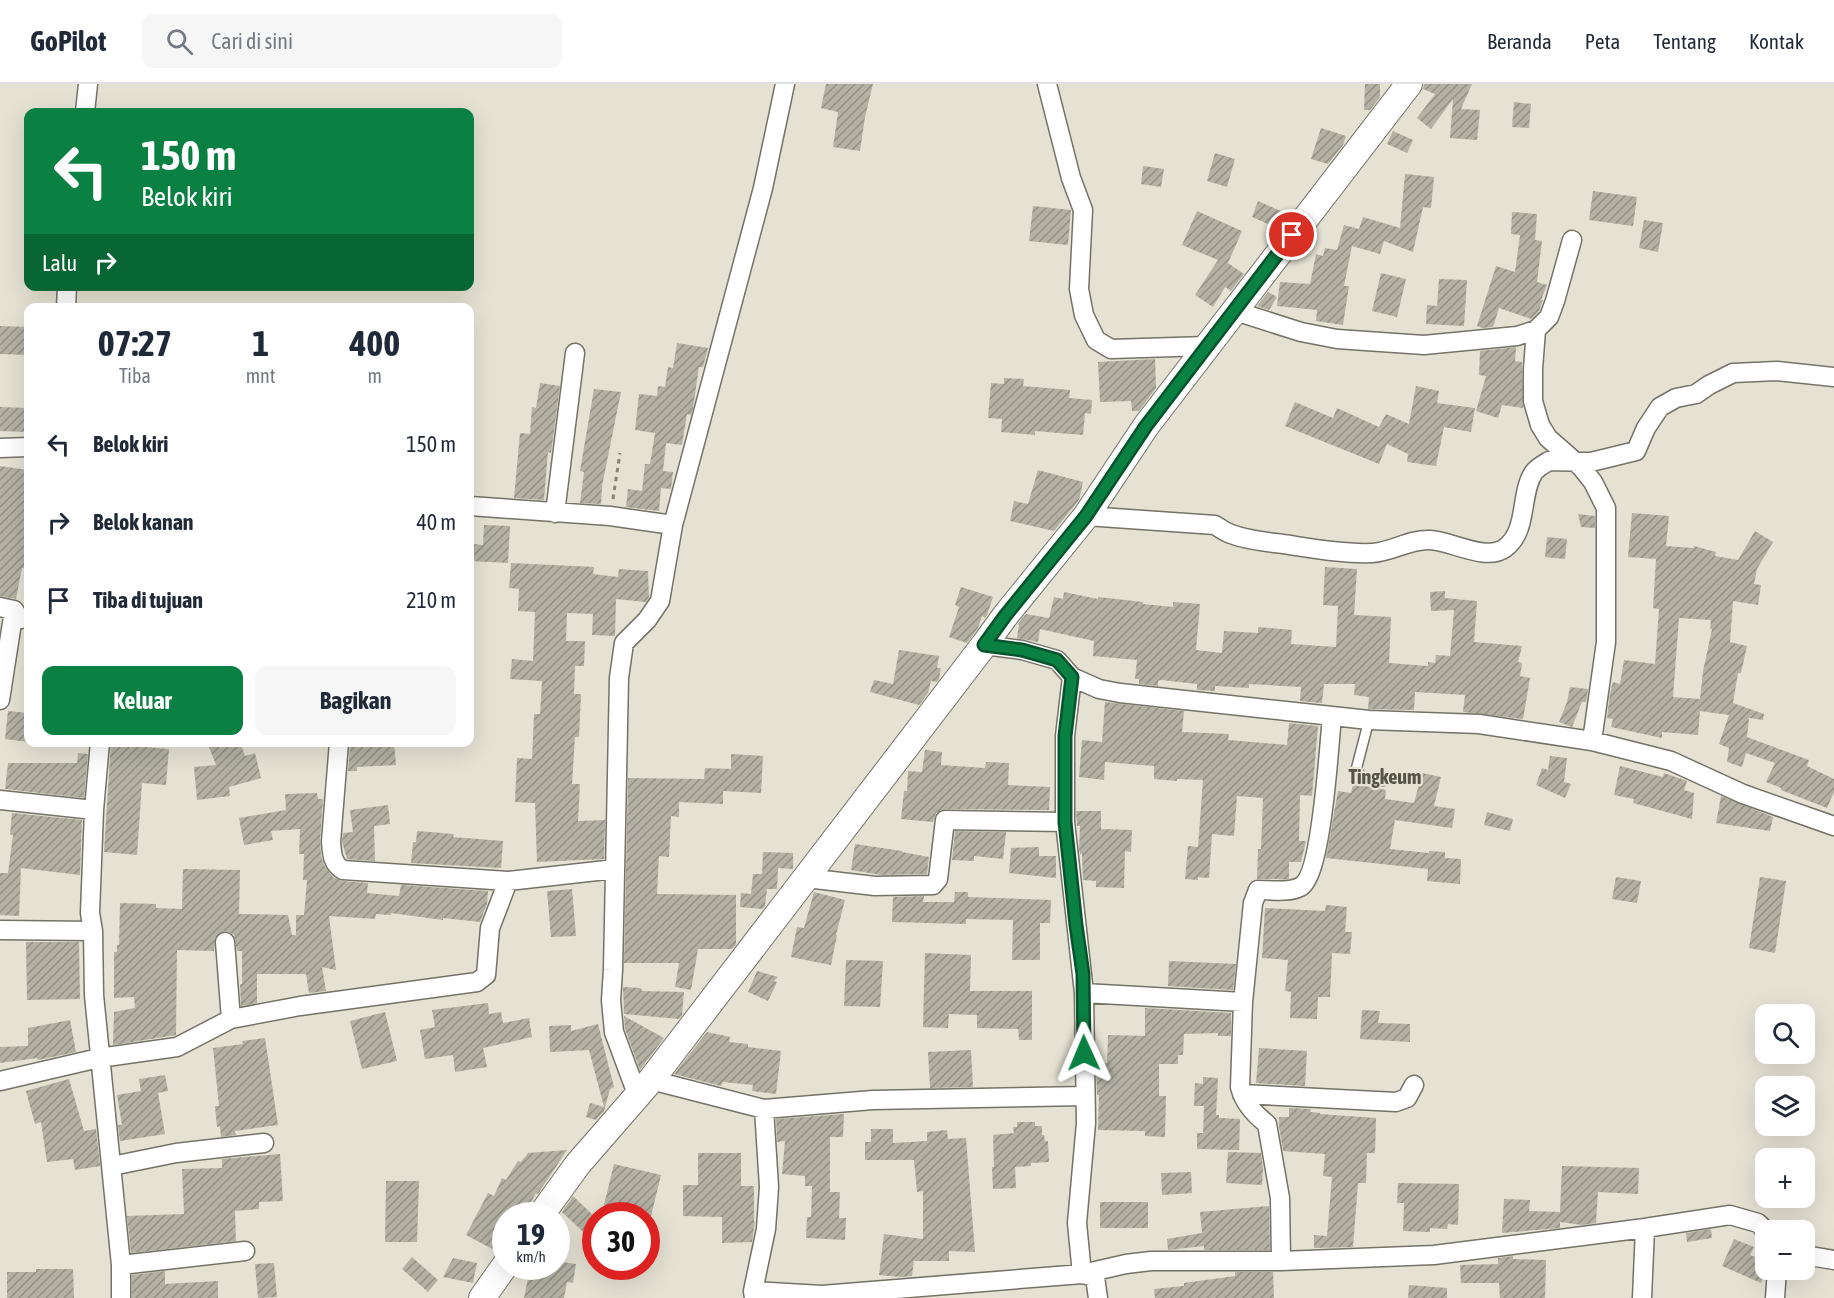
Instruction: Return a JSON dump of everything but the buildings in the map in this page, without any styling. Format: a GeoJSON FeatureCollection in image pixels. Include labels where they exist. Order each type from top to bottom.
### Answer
{"type":"FeatureCollection","features":[{"type":"Feature","properties":{"kind":"street"},"geometry":{"type":"LineString","coordinates":[[85,108],[88,84]]}},
{"type":"Feature","properties":{"kind":"street"},"geometry":{"type":"LineString","coordinates":[[644,1087],[614,1032],[611,1000],[619,678],[624,643],[647,620],[660,601],[673,525],[763,188],[785,84]]}},
{"type":"Feature","properties":{"kind":"street"},"geometry":{"type":"LineString","coordinates":[[1047,84],[1071,178],[1083,210],[1079,289],[1084,315],[1096,340],[1111,349],[1207,346]]}},
{"type":"Feature","properties":{"kind":"street"},"geometry":{"type":"LineString","coordinates":[[550,1202],[578,1164],[644,1087],[1005,616],[1086,516],[1146,426],[1409,84]]}},
{"type":"Feature","properties":{"kind":"street"},"geometry":{"type":"LineString","coordinates":[[1235,311],[1301,332],[1337,339],[1424,345],[1516,336],[1536,330],[1549,317],[1572,240]]}},
{"type":"Feature","properties":{"kind":"street"},"geometry":{"type":"LineString","coordinates":[[1536,330],[1533,401],[1540,425],[1548,438],[1581,467],[1593,482],[1606,508],[1606,642],[1592,741]]}},
{"type":"Feature","properties":{"kind":"street"},"geometry":{"type":"LineString","coordinates":[[555,513],[575,353]]}},
{"type":"Feature","properties":{"kind":"street"},"geometry":{"type":"LineString","coordinates":[[1086,516],[1215,525],[1230,534],[1258,541],[1346,551],[1373,553],[1389,550],[1402,544],[1428,540],[1453,544],[1482,553],[1494,553],[1504,549],[1514,539],[1534,472],[1549,461],[1591,462],[1636,451],[1646,428],[1660,406],[1676,398],[1696,394],[1733,373],[1777,371],[1834,377]]}},
{"type":"Feature","properties":{"kind":"street"},"geometry":{"type":"LineString","coordinates":[[0,448],[24,447]]}},
{"type":"Feature","properties":{"kind":"street"},"geometry":{"type":"LineString","coordinates":[[474,506],[610,516],[673,525]]}},
{"type":"Feature","properties":{"kind":"street"},"geometry":{"type":"LineString","coordinates":[[0,700],[14,611]]}},
{"type":"Feature","properties":{"kind":"street"},"geometry":{"type":"LineString","coordinates":[[984,645],[1022,650],[1057,660],[1072,677],[1099,689],[1120,693],[1332,717],[1479,724],[1592,741],[1671,761],[1743,794],[1834,826]]}},
{"type":"Feature","properties":{"kind":"street"},"geometry":{"type":"LineString","coordinates":[[1072,677],[1065,736],[1065,822],[1084,993],[1083,1162],[1077,1203],[1082,1274]]}},
{"type":"Feature","properties":{"kind":"street"},"geometry":{"type":"LineString","coordinates":[[1281,1261],[1280,1198],[1267,1124],[1254,1113],[1240,1087],[1243,1002],[1253,903],[1258,890],[1290,890],[1301,886],[1308,878],[1314,862],[1332,717]]}},
{"type":"Feature","properties":{"kind":"street"},"geometry":{"type":"LineString","coordinates":[[100,747],[94,810],[90,914],[93,931],[94,994],[99,1058],[122,1265],[121,1298]]}},
{"type":"Feature","properties":{"kind":"street"},"geometry":{"type":"LineString","coordinates":[[339,747],[331,842],[332,856],[338,867],[343,870],[508,882],[615,869]]}},
{"type":"Feature","properties":{"kind":"street"},"geometry":{"type":"LineString","coordinates":[[0,800],[94,810]]}},
{"type":"Feature","properties":{"kind":"street"},"geometry":{"type":"LineString","coordinates":[[806,878],[874,886],[933,885],[938,879],[945,820],[1065,822]]}},
{"type":"Feature","properties":{"kind":"street"},"geometry":{"type":"LineString","coordinates":[[0,1082],[99,1058],[177,1047],[231,1019],[300,1006],[477,982],[486,975],[490,928],[508,882]]}},
{"type":"Feature","properties":{"kind":"street"},"geometry":{"type":"LineString","coordinates":[[0,930],[93,931]]}},
{"type":"Feature","properties":{"kind":"street"},"geometry":{"type":"LineString","coordinates":[[225,942],[231,1019]]}},
{"type":"Feature","properties":{"kind":"street"},"geometry":{"type":"LineString","coordinates":[[1084,993],[1243,1002]]}},
{"type":"Feature","properties":{"kind":"street"},"geometry":{"type":"LineString","coordinates":[[1242,1094],[1396,1102],[1407,1098],[1414,1085]]}},
{"type":"Feature","properties":{"kind":"street"},"geometry":{"type":"LineString","coordinates":[[644,1087],[764,1109],[873,1100],[1085,1096]]}},
{"type":"Feature","properties":{"kind":"street"},"geometry":{"type":"LineString","coordinates":[[764,1109],[769,1186],[766,1229],[753,1294],[822,1295],[1082,1274],[1151,1261],[1281,1261],[1434,1255],[1730,1215],[1755,1222]]}},
{"type":"Feature","properties":{"kind":"street"},"geometry":{"type":"LineString","coordinates":[[112,1166],[176,1153],[264,1143]]}},
{"type":"Feature","properties":{"kind":"street"},"geometry":{"type":"LineString","coordinates":[[1642,1298],[1645,1228]]}},
{"type":"Feature","properties":{"kind":"street"},"geometry":{"type":"LineString","coordinates":[[122,1265],[245,1251]]}},
{"type":"Feature","properties":{"kind":"street"},"geometry":{"type":"LineString","coordinates":[[1815,1257],[1834,1260]]}},
{"type":"Feature","properties":{"kind":"street"},"geometry":{"type":"LineString","coordinates":[[1082,1274],[1095,1278],[1098,1298]]}},
{"type":"Feature","properties":{"kind":"street"},"geometry":{"type":"LineString","coordinates":[[482,1298],[495,1280]]}},
{"type":"Feature","properties":{"kind":"street"},"geometry":{"type":"LineString","coordinates":[[1775,1298],[1776,1280]]}},
{"type":"Feature","properties":{"kind":"lane"},"geometry":{"type":"LineString","coordinates":[[1369,720],[1356,770],[1362,777],[1382,781]]}},
{"type":"Feature","properties":{"kind":"path"},"geometry":{"type":"LineString","coordinates":[[610,516],[620,453]]}},
{"type":"Feature","properties":{"kind":"district","name":"Tingkeum"},"geometry":{"type":"Point","coordinates":[1385,777]}},
{"type":"Feature","properties":{"kind":"route"},"geometry":{"type":"LineString","coordinates":[[1084,1053],[1083,974],[1065,822],[1065,736],[1072,677],[1057,660],[1022,650],[984,645],[1086,516],[1146,426],[1292,235]]}}]}
